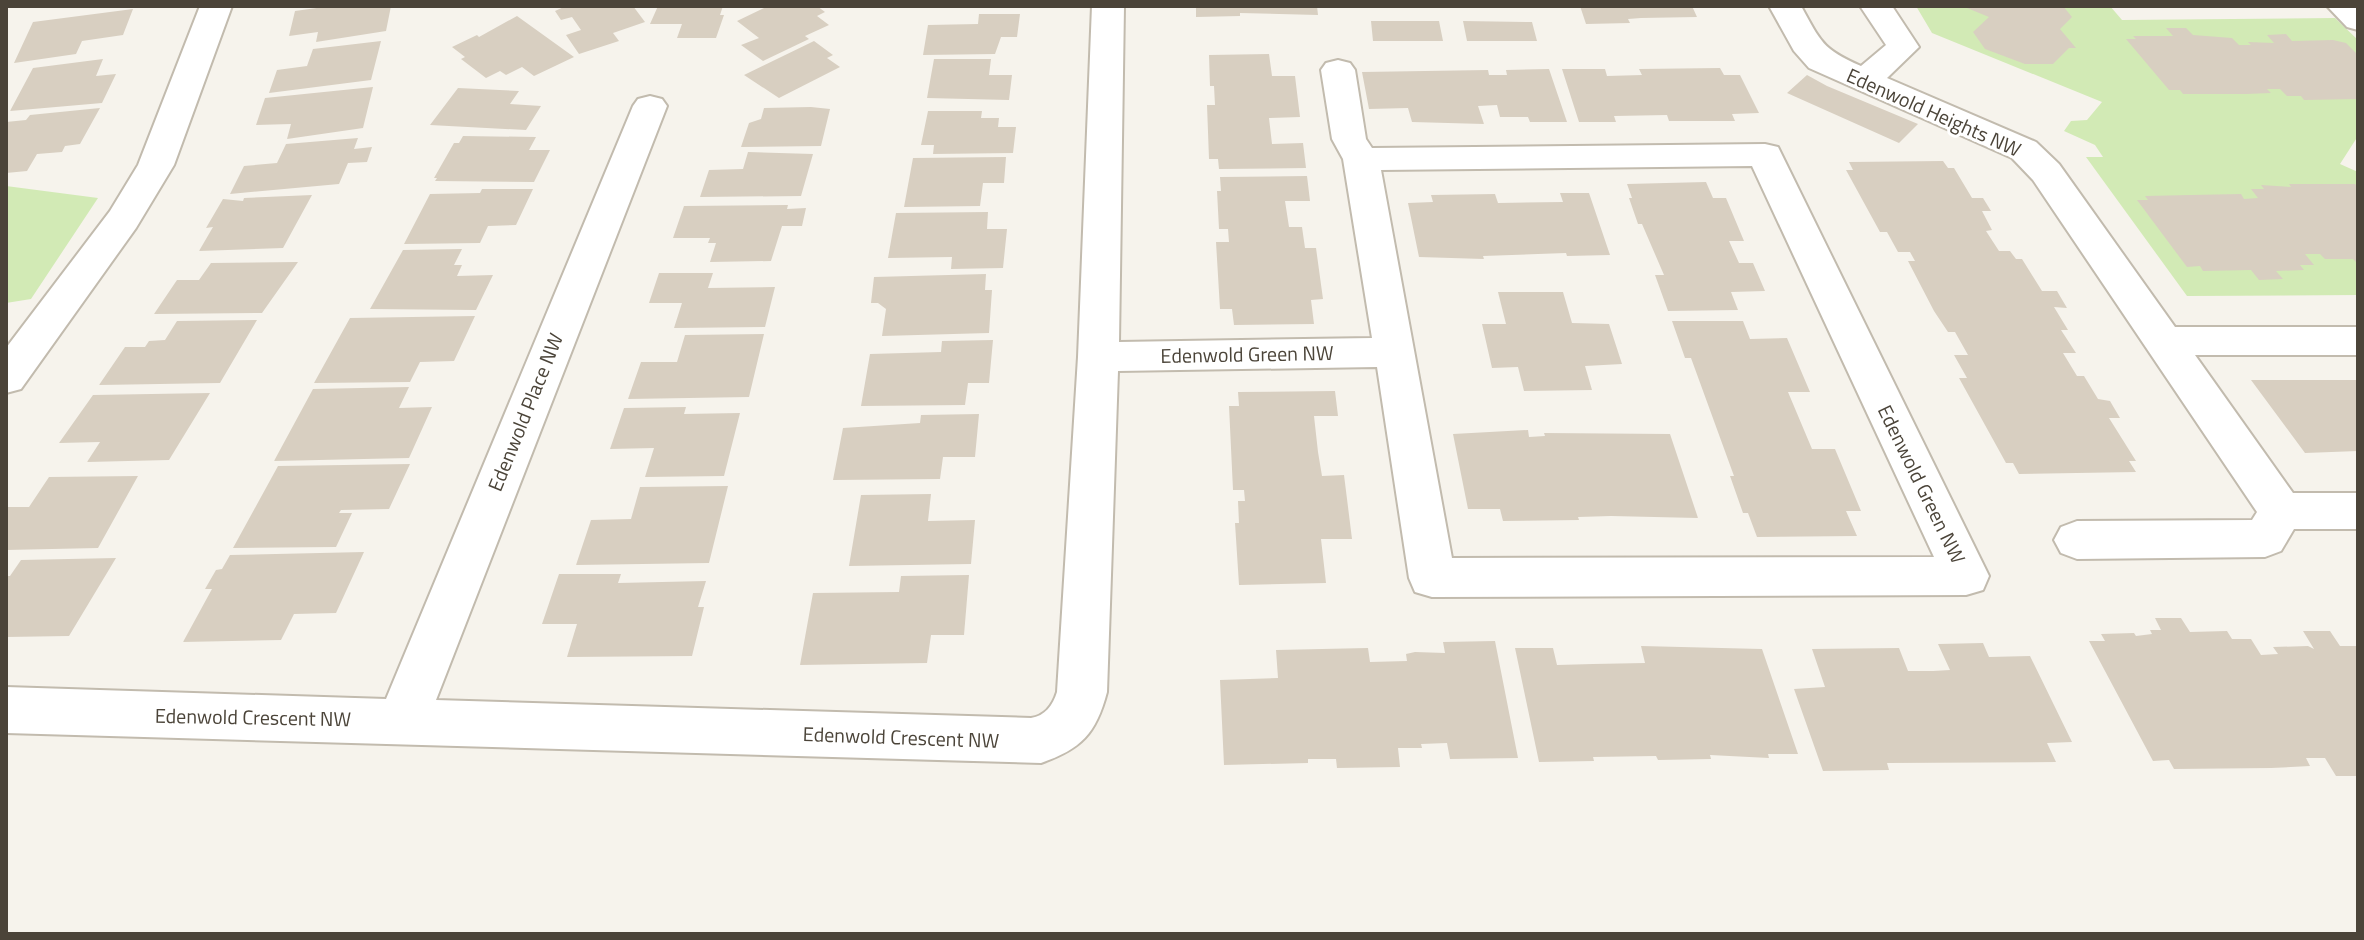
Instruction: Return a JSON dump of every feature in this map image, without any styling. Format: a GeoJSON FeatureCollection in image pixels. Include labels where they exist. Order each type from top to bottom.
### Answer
{"type":"FeatureCollection","features":[{"type":"Feature","properties":{"kind":"street"},"geometry":{"type":"LineString","coordinates":[[6,378],[123,219],[156,165],[216,6]]}},
{"type":"Feature","properties":{"kind":"street","name":"Edenwold Crescent NW"},"geometry":{"type":"LineString","coordinates":[[6,710],[1045,740],[1077,714],[1082,692],[1098,357],[1108,6]]}},
{"type":"Feature","properties":{"kind":"street","name":"Edenwold Heights NW"},"geometry":{"type":"LineString","coordinates":[[1785,6],[1810,51],[1821,61],[2024,150],[2046,172],[2281,511]]}},
{"type":"Feature","properties":{"kind":"street"},"geometry":{"type":"LineString","coordinates":[[1864,81],[1903,47],[1876,6]]}},
{"type":"Feature","properties":{"kind":"street"},"geometry":{"type":"LineString","coordinates":[[2343,6],[2358,20]]}},
{"type":"Feature","properties":{"kind":"street","name":"Edenwold Green NW"},"geometry":{"type":"LineString","coordinates":[[1338,70],[1349,139],[1361,159],[1432,578],[1966,576],[1765,155],[1361,159]]}},
{"type":"Feature","properties":{"kind":"street","name":"Edenwold Place NW"},"geometry":{"type":"LineString","coordinates":[[405,721],[416,681],[650,106]]}},
{"type":"Feature","properties":{"kind":"street"},"geometry":{"type":"LineString","coordinates":[[2164,341],[2358,341]]}},
{"type":"Feature","properties":{"kind":"street","name":"Edenwold Green NW"},"geometry":{"type":"LineString","coordinates":[[1098,357],[1395,352]]}},
{"type":"Feature","properties":{"kind":"street"},"geometry":{"type":"LineString","coordinates":[[2077,540],[2265,538],[2281,511],[2358,511]]}},
{"type":"Feature","properties":{"kind":"green space"},"geometry":{"type":"Polygon","coordinates":[[[1916,6],[2110,6],[2122,20],[2335,18],[2358,40],[2358,136],[2340,164],[2358,172],[2358,295],[2187,296],[2086,157],[2103,157],[2095,145],[2064,131],[2071,121],[2087,120],[2102,102],[1932,33],[1916,6]]]}},
{"type":"Feature","properties":{"kind":"green space"},"geometry":{"type":"Polygon","coordinates":[[[6,186],[98,198],[31,299],[6,303],[6,186]]]}},
{"type":"Feature","properties":{"kind":"building"},"geometry":{"type":"Polygon","coordinates":[[[331,6],[391,6],[386,31],[316,42],[318,32],[289,36],[295,11],[331,6]]]}},
{"type":"Feature","properties":{"kind":"building"},"geometry":{"type":"Polygon","coordinates":[[[566,6],[633,6],[645,22],[613,33],[619,41],[579,54],[566,35],[581,30],[572,17],[561,20],[555,11],[566,6]]]}},
{"type":"Feature","properties":{"kind":"building"},"geometry":{"type":"Polygon","coordinates":[[[658,6],[723,6],[720,15],[724,15],[716,38],[677,38],[682,24],[650,24],[658,6]]]}},
{"type":"Feature","properties":{"kind":"building"},"geometry":{"type":"Polygon","coordinates":[[[768,6],[817,6],[825,12],[817,16],[829,25],[805,36],[809,39],[763,61],[741,45],[759,38],[737,21],[768,6]]]}},
{"type":"Feature","properties":{"kind":"building"},"geometry":{"type":"Polygon","coordinates":[[[1196,6],[1317,6],[1318,15],[1240,13],[1240,16],[1196,17],[1196,6]]]}},
{"type":"Feature","properties":{"kind":"building"},"geometry":{"type":"Polygon","coordinates":[[[1580,6],[1692,6],[1697,17],[1641,18],[1628,19],[1630,23],[1586,24],[1580,6]]]}},
{"type":"Feature","properties":{"kind":"building"},"geometry":{"type":"Polygon","coordinates":[[[1962,6],[2063,6],[2072,17],[2060,29],[2076,48],[2069,48],[2053,64],[2025,64],[1985,49],[1973,32],[1989,17],[1962,6]]]}},
{"type":"Feature","properties":{"kind":"building"},"geometry":{"type":"Polygon","coordinates":[[[133,9],[123,35],[82,41],[76,54],[14,63],[33,22],[133,9]]]}},
{"type":"Feature","properties":{"kind":"building"},"geometry":{"type":"Polygon","coordinates":[[[979,14],[1020,14],[1017,37],[1001,37],[995,54],[923,55],[928,25],[978,24],[979,14]]]}},
{"type":"Feature","properties":{"kind":"building"},"geometry":{"type":"Polygon","coordinates":[[[517,16],[574,57],[534,76],[522,67],[506,75],[500,71],[486,78],[461,59],[465,57],[452,47],[477,35],[479,37],[517,16]]]}},
{"type":"Feature","properties":{"kind":"building"},"geometry":{"type":"Polygon","coordinates":[[[1371,21],[1439,21],[1443,41],[1373,41],[1371,21]]]}},
{"type":"Feature","properties":{"kind":"building"},"geometry":{"type":"Polygon","coordinates":[[[1463,21],[1532,22],[1537,41],[1467,41],[1463,21]]]}},
{"type":"Feature","properties":{"kind":"building"},"geometry":{"type":"Polygon","coordinates":[[[2166,28],[2186,28],[2193,35],[2232,38],[2239,45],[2251,45],[2248,42],[2274,43],[2267,35],[2286,34],[2292,41],[2333,40],[2346,43],[2358,55],[2358,99],[2304,100],[2301,96],[2287,96],[2280,89],[2267,89],[2271,93],[2246,94],[2183,94],[2180,90],[2169,90],[2126,39],[2136,39],[2133,36],[2173,36],[2166,28]]]}},
{"type":"Feature","properties":{"kind":"building"},"geometry":{"type":"Polygon","coordinates":[[[381,41],[371,80],[269,93],[277,70],[307,66],[313,49],[381,41]]]}},
{"type":"Feature","properties":{"kind":"building"},"geometry":{"type":"Polygon","coordinates":[[[814,41],[833,55],[827,58],[840,67],[779,98],[744,75],[814,41]]]}},
{"type":"Feature","properties":{"kind":"building"},"geometry":{"type":"Polygon","coordinates":[[[1269,54],[1272,76],[1295,76],[1300,117],[1269,118],[1272,144],[1303,143],[1306,168],[1219,169],[1218,159],[1209,159],[1207,105],[1215,105],[1214,86],[1210,86],[1209,55],[1269,54]]]}},
{"type":"Feature","properties":{"kind":"building"},"geometry":{"type":"Polygon","coordinates":[[[103,59],[96,76],[116,74],[102,103],[10,111],[33,68],[103,59]]]}},
{"type":"Feature","properties":{"kind":"building"},"geometry":{"type":"Polygon","coordinates":[[[934,59],[991,59],[989,75],[1012,75],[1009,100],[927,98],[934,59]]]}},
{"type":"Feature","properties":{"kind":"building"},"geometry":{"type":"Polygon","coordinates":[[[1720,68],[1724,75],[1740,75],[1759,113],[1732,114],[1735,121],[1669,121],[1667,115],[1614,116],[1616,122],[1579,122],[1562,69],[1605,69],[1607,76],[1642,75],[1639,69],[1720,68]]]}},
{"type":"Feature","properties":{"kind":"building"},"geometry":{"type":"Polygon","coordinates":[[[1549,69],[1567,122],[1530,122],[1528,117],[1500,117],[1497,105],[1478,106],[1484,124],[1412,122],[1408,108],[1369,109],[1362,72],[1488,70],[1489,75],[1507,75],[1506,70],[1549,69]]]}},
{"type":"Feature","properties":{"kind":"building"},"geometry":{"type":"Polygon","coordinates":[[[1807,75],[1918,124],[1899,143],[1787,93],[1807,75]]]}},
{"type":"Feature","properties":{"kind":"building"},"geometry":{"type":"Polygon","coordinates":[[[373,87],[363,128],[287,139],[291,124],[256,125],[265,98],[373,87]]]}},
{"type":"Feature","properties":{"kind":"building"},"geometry":{"type":"Polygon","coordinates":[[[458,88],[519,91],[510,104],[541,106],[526,130],[430,125],[458,88]]]}},
{"type":"Feature","properties":{"kind":"building"},"geometry":{"type":"Polygon","coordinates":[[[100,108],[80,144],[65,146],[62,152],[37,154],[27,171],[6,173],[6,122],[26,120],[30,115],[100,108]]]}},
{"type":"Feature","properties":{"kind":"building"},"geometry":{"type":"Polygon","coordinates":[[[764,108],[830,109],[821,146],[741,147],[749,123],[761,119],[764,108]]]}},
{"type":"Feature","properties":{"kind":"building"},"geometry":{"type":"Polygon","coordinates":[[[928,111],[982,111],[981,118],[999,118],[998,127],[1016,127],[1013,153],[933,154],[934,145],[921,145],[928,111]]]}},
{"type":"Feature","properties":{"kind":"building"},"geometry":{"type":"Polygon","coordinates":[[[463,136],[536,137],[529,150],[550,150],[534,182],[435,181],[454,143],[459,143],[463,136]]]}},
{"type":"Feature","properties":{"kind":"building"},"geometry":{"type":"Polygon","coordinates":[[[358,138],[354,149],[372,147],[367,162],[348,163],[339,184],[230,194],[244,166],[277,163],[286,144],[358,138]]]}},
{"type":"Feature","properties":{"kind":"building"},"geometry":{"type":"Polygon","coordinates":[[[748,152],[813,154],[801,196],[700,197],[709,170],[743,169],[748,152]]]}},
{"type":"Feature","properties":{"kind":"building"},"geometry":{"type":"Polygon","coordinates":[[[1006,157],[1004,183],[983,183],[980,206],[904,207],[913,158],[1006,157]]]}},
{"type":"Feature","properties":{"kind":"building"},"geometry":{"type":"Polygon","coordinates":[[[1943,161],[1948,168],[1954,168],[1972,198],[1983,198],[1991,211],[1982,211],[1992,230],[1986,231],[1999,251],[2010,251],[2016,259],[2022,259],[2042,291],[2057,291],[2067,308],[2054,307],[2068,330],[2061,330],[2076,353],[2063,353],[2077,376],[2084,376],[2098,399],[2110,401],[2120,418],[2109,418],[2136,461],[2129,461],[2136,472],[2019,474],[2013,463],[2006,463],[1959,378],[1967,378],[1954,355],[1968,355],[1955,332],[1948,332],[1934,311],[1908,261],[1915,261],[1910,252],[1898,252],[1887,232],[1880,232],[1846,170],[1853,170],[1849,162],[1943,161]]]}},
{"type":"Feature","properties":{"kind":"building"},"geometry":{"type":"Polygon","coordinates":[[[1307,176],[1310,201],[1285,201],[1289,227],[1302,227],[1305,248],[1316,248],[1323,299],[1311,300],[1314,324],[1234,325],[1232,309],[1220,309],[1216,242],[1229,242],[1228,229],[1219,229],[1217,191],[1221,191],[1220,177],[1307,176]]]}},
{"type":"Feature","properties":{"kind":"building"},"geometry":{"type":"Polygon","coordinates":[[[1706,182],[1713,198],[1726,198],[1744,241],[1729,241],[1739,263],[1753,263],[1765,291],[1731,292],[1738,310],[1668,311],[1655,275],[1664,275],[1642,224],[1638,224],[1627,184],[1706,182]]]}},
{"type":"Feature","properties":{"kind":"building"},"geometry":{"type":"Polygon","coordinates":[[[2289,184],[2355,184],[2358,187],[2358,264],[2353,259],[2325,259],[2320,254],[2305,254],[2314,265],[2300,265],[2304,270],[2276,271],[2283,279],[2259,280],[2251,270],[2203,271],[2200,266],[2187,267],[2137,200],[2148,200],[2145,196],[2241,194],[2244,199],[2258,198],[2251,189],[2264,189],[2261,185],[2291,187],[2289,184]]]}},
{"type":"Feature","properties":{"kind":"building"},"geometry":{"type":"Polygon","coordinates":[[[482,189],[533,189],[516,225],[488,226],[480,243],[404,244],[430,194],[480,193],[482,189]]]}},
{"type":"Feature","properties":{"kind":"building"},"geometry":{"type":"Polygon","coordinates":[[[1560,193],[1589,193],[1610,255],[1567,256],[1566,253],[1483,256],[1484,259],[1419,257],[1408,203],[1433,202],[1431,195],[1495,194],[1498,203],[1563,202],[1560,193]]]}},
{"type":"Feature","properties":{"kind":"building"},"geometry":{"type":"Polygon","coordinates":[[[312,195],[283,248],[199,251],[213,227],[206,228],[223,199],[243,201],[244,198],[312,195]]]}},
{"type":"Feature","properties":{"kind":"building"},"geometry":{"type":"Polygon","coordinates":[[[788,205],[787,209],[806,208],[802,226],[782,226],[771,261],[710,262],[716,243],[708,243],[710,238],[673,238],[684,206],[788,205]]]}},
{"type":"Feature","properties":{"kind":"building"},"geometry":{"type":"Polygon","coordinates":[[[988,212],[987,229],[1007,229],[1003,268],[951,269],[952,257],[888,258],[896,213],[988,212]]]}},
{"type":"Feature","properties":{"kind":"building"},"geometry":{"type":"Polygon","coordinates":[[[462,249],[454,265],[462,265],[457,276],[493,275],[476,310],[370,309],[403,250],[462,249]]]}},
{"type":"Feature","properties":{"kind":"building"},"geometry":{"type":"Polygon","coordinates":[[[298,262],[262,313],[154,314],[177,280],[199,280],[211,263],[298,262]]]}},
{"type":"Feature","properties":{"kind":"building"},"geometry":{"type":"Polygon","coordinates":[[[659,273],[713,273],[708,288],[775,287],[765,327],[674,328],[682,303],[649,303],[659,273]]]}},
{"type":"Feature","properties":{"kind":"building"},"geometry":{"type":"Polygon","coordinates":[[[986,274],[985,290],[992,290],[989,333],[882,336],[886,309],[878,303],[871,303],[874,277],[986,274]]]}},
{"type":"Feature","properties":{"kind":"building"},"geometry":{"type":"Polygon","coordinates":[[[1498,292],[1563,292],[1572,323],[1609,324],[1622,364],[1585,366],[1592,390],[1524,391],[1518,367],[1492,368],[1482,324],[1506,324],[1498,292]]]}},
{"type":"Feature","properties":{"kind":"building"},"geometry":{"type":"Polygon","coordinates":[[[475,316],[454,361],[420,362],[410,382],[314,383],[350,318],[475,316]]]}},
{"type":"Feature","properties":{"kind":"building"},"geometry":{"type":"Polygon","coordinates":[[[257,320],[220,383],[99,385],[125,347],[145,347],[149,341],[165,340],[177,321],[257,320]]]}},
{"type":"Feature","properties":{"kind":"building"},"geometry":{"type":"Polygon","coordinates":[[[1672,321],[1743,321],[1750,339],[1787,338],[1810,392],[1788,392],[1812,449],[1835,449],[1861,511],[1846,511],[1857,536],[1757,537],[1748,513],[1743,513],[1730,476],[1734,476],[1691,358],[1685,358],[1672,321]]]}},
{"type":"Feature","properties":{"kind":"building"},"geometry":{"type":"Polygon","coordinates":[[[764,334],[749,397],[628,399],[641,362],[677,362],[685,335],[764,334]]]}},
{"type":"Feature","properties":{"kind":"building"},"geometry":{"type":"Polygon","coordinates":[[[993,340],[989,383],[968,383],[965,405],[861,406],[870,354],[941,352],[942,341],[993,340]]]}},
{"type":"Feature","properties":{"kind":"building"},"geometry":{"type":"Polygon","coordinates":[[[2251,380],[2358,380],[2358,451],[2305,453],[2251,380]]]}},
{"type":"Feature","properties":{"kind":"building"},"geometry":{"type":"Polygon","coordinates":[[[409,387],[399,408],[432,407],[409,458],[274,461],[313,389],[409,387]]]}},
{"type":"Feature","properties":{"kind":"building"},"geometry":{"type":"Polygon","coordinates":[[[1335,391],[1338,416],[1314,416],[1318,452],[1322,476],[1344,475],[1352,539],[1321,539],[1326,583],[1239,585],[1235,523],[1239,523],[1238,501],[1245,501],[1244,490],[1233,490],[1229,406],[1239,406],[1238,392],[1335,391]]]}},
{"type":"Feature","properties":{"kind":"building"},"geometry":{"type":"Polygon","coordinates":[[[210,393],[169,460],[87,462],[100,442],[59,443],[93,395],[210,393]]]}},
{"type":"Feature","properties":{"kind":"building"},"geometry":{"type":"Polygon","coordinates":[[[686,407],[684,414],[740,413],[724,476],[645,477],[654,448],[610,449],[624,408],[686,407]]]}},
{"type":"Feature","properties":{"kind":"building"},"geometry":{"type":"Polygon","coordinates":[[[979,414],[975,457],[943,457],[940,479],[833,480],[843,428],[920,423],[921,415],[979,414]]]}},
{"type":"Feature","properties":{"kind":"building"},"geometry":{"type":"Polygon","coordinates":[[[1528,430],[1529,437],[1545,436],[1544,433],[1670,434],[1698,518],[1611,516],[1578,517],[1579,520],[1503,521],[1500,509],[1468,509],[1453,434],[1528,430]]]}},
{"type":"Feature","properties":{"kind":"building"},"geometry":{"type":"Polygon","coordinates":[[[410,464],[389,509],[341,510],[339,513],[352,513],[336,547],[233,548],[278,466],[410,464]]]}},
{"type":"Feature","properties":{"kind":"building"},"geometry":{"type":"Polygon","coordinates":[[[138,476],[98,548],[6,550],[6,507],[29,507],[49,477],[138,476]]]}},
{"type":"Feature","properties":{"kind":"building"},"geometry":{"type":"Polygon","coordinates":[[[728,486],[709,563],[576,565],[591,520],[631,519],[640,487],[728,486]]]}},
{"type":"Feature","properties":{"kind":"building"},"geometry":{"type":"Polygon","coordinates":[[[931,494],[928,521],[975,520],[971,564],[849,566],[861,495],[931,494]]]}},
{"type":"Feature","properties":{"kind":"building"},"geometry":{"type":"Polygon","coordinates":[[[364,552],[336,613],[294,614],[281,640],[183,642],[212,589],[205,589],[230,555],[364,552]]]}},
{"type":"Feature","properties":{"kind":"building"},"geometry":{"type":"Polygon","coordinates":[[[116,558],[69,636],[6,637],[6,576],[10,576],[21,560],[116,558]]]}},
{"type":"Feature","properties":{"kind":"building"},"geometry":{"type":"Polygon","coordinates":[[[559,574],[621,574],[618,583],[706,581],[698,607],[704,607],[692,656],[567,657],[577,624],[542,624],[559,574]]]}},
{"type":"Feature","properties":{"kind":"building"},"geometry":{"type":"Polygon","coordinates":[[[969,575],[964,635],[931,635],[927,663],[800,665],[813,593],[899,592],[901,576],[969,575]]]}},
{"type":"Feature","properties":{"kind":"building"},"geometry":{"type":"Polygon","coordinates":[[[2155,618],[2181,618],[2190,632],[2227,631],[2232,639],[2251,639],[2261,655],[2278,654],[2273,647],[2308,646],[2314,649],[2303,631],[2330,631],[2340,646],[2358,646],[2358,776],[2336,776],[2325,758],[2306,758],[2310,766],[2271,768],[2174,769],[2169,760],[2153,761],[2089,641],[2105,641],[2101,634],[2152,634],[2150,630],[2161,630],[2155,618]]]}},
{"type":"Feature","properties":{"kind":"building"},"geometry":{"type":"Polygon","coordinates":[[[1495,641],[1518,758],[1450,759],[1447,743],[1421,744],[1422,748],[1398,748],[1400,767],[1337,768],[1336,759],[1308,759],[1308,763],[1224,765],[1220,680],[1278,678],[1276,650],[1368,648],[1370,662],[1407,661],[1406,654],[1415,652],[1445,653],[1443,642],[1495,641]]]}},
{"type":"Feature","properties":{"kind":"building"},"geometry":{"type":"Polygon","coordinates":[[[1983,643],[1989,657],[2030,656],[2072,742],[2047,743],[2056,762],[1887,763],[1889,770],[1823,771],[1794,689],[1825,687],[1812,649],[1899,648],[1908,671],[1933,671],[1950,670],[1938,644],[1983,643]]]}},
{"type":"Feature","properties":{"kind":"building"},"geometry":{"type":"Polygon","coordinates":[[[1641,646],[1762,649],[1798,754],[1768,754],[1769,758],[1710,755],[1711,759],[1658,760],[1656,756],[1593,757],[1594,761],[1539,762],[1515,648],[1553,648],[1557,665],[1645,663],[1641,646]]]}}]}
